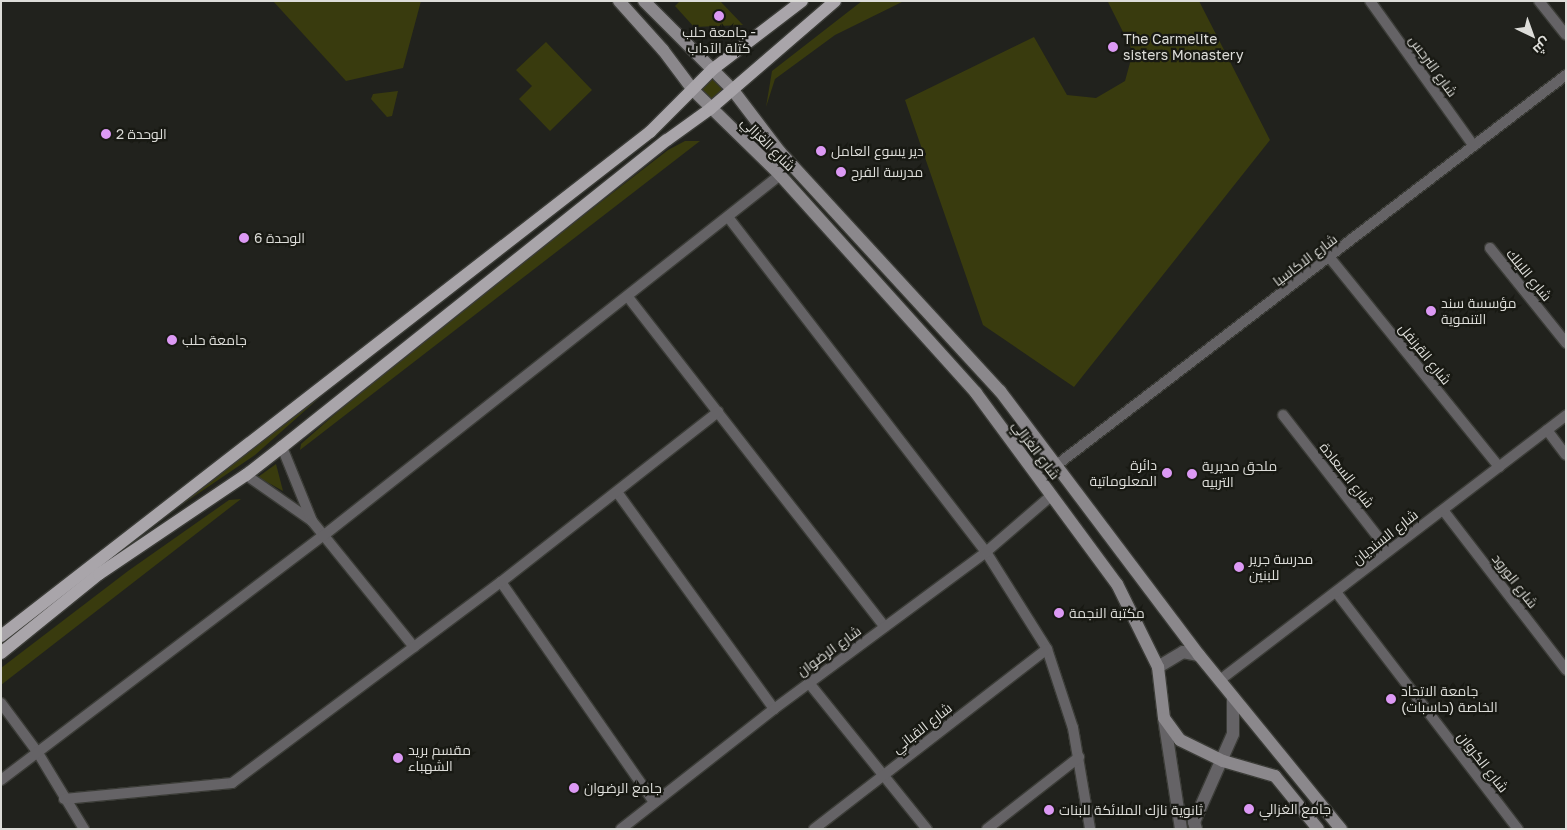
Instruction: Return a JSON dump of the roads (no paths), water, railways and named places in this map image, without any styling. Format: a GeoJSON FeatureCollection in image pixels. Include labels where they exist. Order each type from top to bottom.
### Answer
{"type":"FeatureCollection","features":[{"type":"Feature","properties":{"kind":"main road","name":"شارع الغزالي"},"geometry":{"type":"LineString","coordinates":[[619,1],[663,50],[710,109],[780,175],[976,394],[1117,584],[1158,667],[1164,718],[1180,740],[1223,761],[1274,776],[1318,829]]}},
{"type":"Feature","properties":{"kind":"main road","name":"شارع الغزالي"},"geometry":{"type":"LineString","coordinates":[[644,1],[732,89],[780,152],[1000,392],[1058,464],[1199,655],[1341,829]]}},
{"type":"Feature","properties":{"kind":"main road"},"geometry":{"type":"LineString","coordinates":[[1,636],[650,132],[712,69],[802,1]]}},
{"type":"Feature","properties":{"kind":"main road"},"geometry":{"type":"LineString","coordinates":[[1,653],[99,574],[246,475],[282,447],[667,140],[710,109],[835,1]]}},
{"type":"Feature","properties":{"kind":"street","name":"شارع النرجس"},"geometry":{"type":"LineString","coordinates":[[1370,1],[1474,146]]}},
{"type":"Feature","properties":{"kind":"street"},"geometry":{"type":"LineString","coordinates":[[1539,1],[1566,35]]}},
{"type":"Feature","properties":{"kind":"street","name":"شارع الاكاسيا"},"geometry":{"type":"LineString","coordinates":[[1058,464],[1330,258],[1566,75]]}},
{"type":"Feature","properties":{"kind":"street"},"geometry":{"type":"LineString","coordinates":[[1,780],[324,536],[780,175]]}},
{"type":"Feature","properties":{"kind":"street"},"geometry":{"type":"LineString","coordinates":[[728,217],[986,552],[1047,649],[1079,756],[1090,829]]}},
{"type":"Feature","properties":{"kind":"street","name":"شارع الليلك"},"geometry":{"type":"LineString","coordinates":[[1490,248],[1566,343]]}},
{"type":"Feature","properties":{"kind":"street","name":"شارع القرنفل"},"geometry":{"type":"LineString","coordinates":[[1330,258],[1499,466]]}},
{"type":"Feature","properties":{"kind":"street"},"geometry":{"type":"LineString","coordinates":[[628,297],[885,627]]}},
{"type":"Feature","properties":{"kind":"street"},"geometry":{"type":"LineString","coordinates":[[64,799],[232,783],[501,582],[718,412]]}},
{"type":"Feature","properties":{"kind":"street","name":"شارع السعادة"},"geometry":{"type":"LineString","coordinates":[[1283,415],[1389,551]]}},
{"type":"Feature","properties":{"kind":"street","name":"شارع السنديان"},"geometry":{"type":"LineString","coordinates":[[1220,680],[1566,415]]}},
{"type":"Feature","properties":{"kind":"street"},"geometry":{"type":"LineString","coordinates":[[1547,430],[1566,455]]}},
{"type":"Feature","properties":{"kind":"street"},"geometry":{"type":"LineString","coordinates":[[282,447],[312,521]]}},
{"type":"Feature","properties":{"kind":"street"},"geometry":{"type":"LineString","coordinates":[[246,475],[312,521],[414,647]]}},
{"type":"Feature","properties":{"kind":"street"},"geometry":{"type":"LineString","coordinates":[[617,492],[774,708]]}},
{"type":"Feature","properties":{"kind":"street","name":"شارع الرضوان"},"geometry":{"type":"LineString","coordinates":[[622,829],[774,708],[986,552],[1052,495]]}},
{"type":"Feature","properties":{"kind":"street","name":"شارع الورود"},"geometry":{"type":"LineString","coordinates":[[1443,510],[1566,670]]}},
{"type":"Feature","properties":{"kind":"street"},"geometry":{"type":"LineString","coordinates":[[501,582],[654,802]]}},
{"type":"Feature","properties":{"kind":"street","name":"شارع الكروان"},"geometry":{"type":"LineString","coordinates":[[1336,592],[1518,829]]}},
{"type":"Feature","properties":{"kind":"street","name":"شارع القباني"},"geometry":{"type":"LineString","coordinates":[[814,829],[1047,649]]}},
{"type":"Feature","properties":{"kind":"street"},"geometry":{"type":"LineString","coordinates":[[1158,667],[1183,652],[1199,655]]}},
{"type":"Feature","properties":{"kind":"street"},"geometry":{"type":"LineString","coordinates":[[809,682],[927,829]]}},
{"type":"Feature","properties":{"kind":"street"},"geometry":{"type":"LineString","coordinates":[[1196,829],[1194,822],[1223,761],[1233,734],[1233,697]]}},
{"type":"Feature","properties":{"kind":"street"},"geometry":{"type":"LineString","coordinates":[[1,703],[38,753],[64,799],[84,829]]}},
{"type":"Feature","properties":{"kind":"street"},"geometry":{"type":"LineString","coordinates":[[1164,718],[1181,829]]}},
{"type":"Feature","properties":{"kind":"street"},"geometry":{"type":"LineString","coordinates":[[986,829],[1079,756]]}},
{"type":"Feature","properties":{"kind":"place","name":"جامعة حلب - كتلة الآداب"},"geometry":{"type":"Point","coordinates":[719,16]}},
{"type":"Feature","properties":{"kind":"place","name":"The Carmelite sisters Monastery"},"geometry":{"type":"Point","coordinates":[1113,47]}},
{"type":"Feature","properties":{"kind":"place","name":"الوحدة 2"},"geometry":{"type":"Point","coordinates":[106,134]}},
{"type":"Feature","properties":{"kind":"place","name":"دير يسوع العامل"},"geometry":{"type":"Point","coordinates":[821,151]}},
{"type":"Feature","properties":{"kind":"place","name":"مدرسة الفرح"},"geometry":{"type":"Point","coordinates":[841,172]}},
{"type":"Feature","properties":{"kind":"place","name":"الوحدة 6"},"geometry":{"type":"Point","coordinates":[244,238]}},
{"type":"Feature","properties":{"kind":"place","name":"مؤسسة سند التنموية"},"geometry":{"type":"Point","coordinates":[1431,311]}},
{"type":"Feature","properties":{"kind":"place","name":"جامعة حلب"},"geometry":{"type":"Point","coordinates":[172,340]}},
{"type":"Feature","properties":{"kind":"place","name":"دائرة المعلوماتية"},"geometry":{"type":"Point","coordinates":[1167,473]}},
{"type":"Feature","properties":{"kind":"place","name":"ملحق مديرية التربيه"},"geometry":{"type":"Point","coordinates":[1192,474]}},
{"type":"Feature","properties":{"kind":"place","name":"مدرسة جرير للبنين"},"geometry":{"type":"Point","coordinates":[1239,567]}},
{"type":"Feature","properties":{"kind":"place","name":"مكتبة النجمة"},"geometry":{"type":"Point","coordinates":[1059,613]}},
{"type":"Feature","properties":{"kind":"place","name":"جامعة الاتحاد الخاصة (حاسبات)"},"geometry":{"type":"Point","coordinates":[1391,699]}},
{"type":"Feature","properties":{"kind":"place","name":"مقسم بريد الشهباء"},"geometry":{"type":"Point","coordinates":[398,758]}},
{"type":"Feature","properties":{"kind":"place","name":"جامع الرضوان"},"geometry":{"type":"Point","coordinates":[574,788]}},
{"type":"Feature","properties":{"kind":"place","name":"جامع الغزالي"},"geometry":{"type":"Point","coordinates":[1249,809]}},
{"type":"Feature","properties":{"kind":"place","name":"ثانوية نازك الملائكة للبنات"},"geometry":{"type":"Point","coordinates":[1049,810]}}]}
